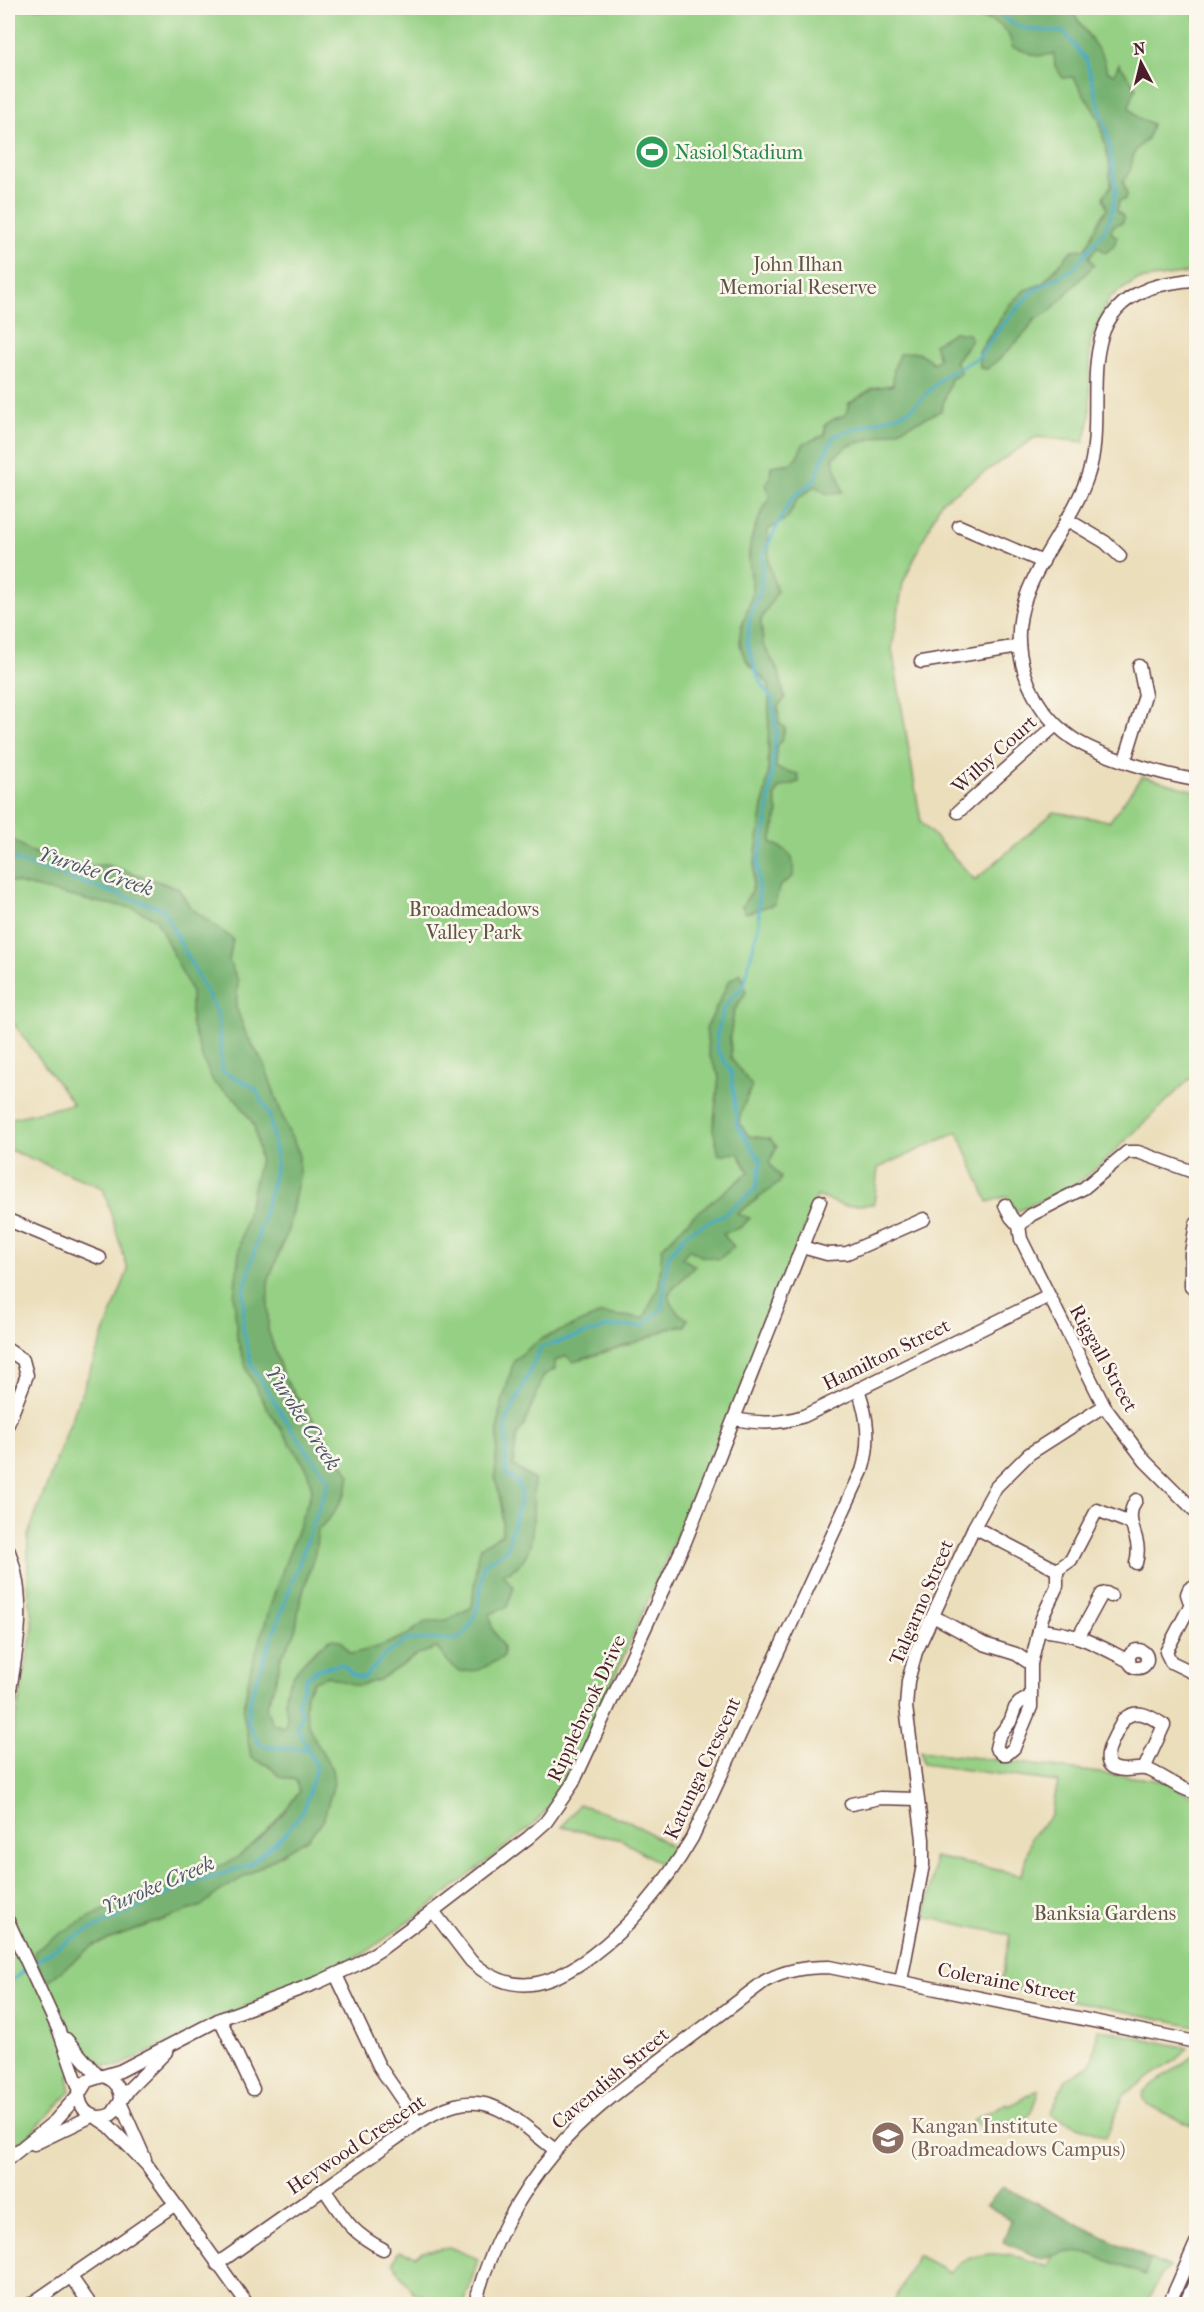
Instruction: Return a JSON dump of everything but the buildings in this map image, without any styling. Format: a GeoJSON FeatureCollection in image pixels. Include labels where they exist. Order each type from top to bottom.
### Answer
{"type":"FeatureCollection","features":[{"type":"Feature","properties":{"kind":"street"},"geometry":{"type":"LineString","coordinates":[[1197,279],[1157,286],[1134,295],[1125,301],[1108,320],[1097,353],[1096,433],[1092,462],[1082,490],[1026,597],[1021,614],[1019,646],[1023,668],[1035,698],[1056,724],[1085,745],[1125,760],[1197,780]]}},
{"type":"Feature","properties":{"kind":"street"},"geometry":{"type":"LineString","coordinates":[[1066,519],[1105,542],[1120,556]]}},
{"type":"Feature","properties":{"kind":"street"},"geometry":{"type":"LineString","coordinates":[[959,526],[1043,562]]}},
{"type":"Feature","properties":{"kind":"street"},"geometry":{"type":"LineString","coordinates":[[921,662],[1019,646]]}},
{"type":"Feature","properties":{"kind":"street"},"geometry":{"type":"LineString","coordinates":[[1125,760],[1145,695],[1139,666]]}},
{"type":"Feature","properties":{"kind":"street","name":"Wilby Court"},"geometry":{"type":"LineString","coordinates":[[958,812],[1056,724]]}},
{"type":"Feature","properties":{"kind":"street"},"geometry":{"type":"LineString","coordinates":[[1019,1226],[1031,1215],[1084,1188],[1127,1152],[1138,1152],[1197,1173]]}},
{"type":"Feature","properties":{"kind":"street","name":"Ripplebrook Drive"},"geometry":{"type":"LineString","coordinates":[[101,2076],[118,2072],[220,2019],[336,1975],[380,1950],[546,1822],[573,1783],[685,1542],[820,1201]]}},
{"type":"Feature","properties":{"kind":"street","name":"Riggall Street"},"geometry":{"type":"LineString","coordinates":[[1005,1205],[1019,1226],[1021,1239],[1104,1406],[1145,1461],[1178,1496],[1197,1512]]}},
{"type":"Feature","properties":{"kind":"street"},"geometry":{"type":"LineString","coordinates":[[802,1247],[826,1254],[847,1253],[924,1219]]}},
{"type":"Feature","properties":{"kind":"street"},"geometry":{"type":"LineString","coordinates":[[8,1220],[100,1257]]}},
{"type":"Feature","properties":{"kind":"street"},"geometry":{"type":"LineString","coordinates":[[1191,1287],[1191,1253],[1197,1224]]}},
{"type":"Feature","properties":{"kind":"street","name":"Hamilton Street"},"geometry":{"type":"LineString","coordinates":[[735,1419],[759,1424],[790,1421],[804,1416],[1048,1296]]}},
{"type":"Feature","properties":{"kind":"street"},"geometry":{"type":"LineString","coordinates":[[8,1350],[23,1360],[27,1375],[8,1424]]}},
{"type":"Feature","properties":{"kind":"street","name":"Katunga Crescent"},"geometry":{"type":"LineString","coordinates":[[433,1911],[478,1968],[511,1983],[536,1983],[549,1981],[570,1971],[614,1937],[650,1902],[667,1880],[692,1838],[862,1471],[866,1458],[868,1431],[867,1418],[858,1389]]}},
{"type":"Feature","properties":{"kind":"street","name":"Talgarno Street"},"geometry":{"type":"LineString","coordinates":[[901,1981],[923,1865],[923,1839],[907,1725],[906,1696],[912,1666],[974,1527],[996,1487],[1018,1463],[1104,1406]]}},
{"type":"Feature","properties":{"kind":"street"},"geometry":{"type":"LineString","coordinates":[[1136,1500],[1131,1508],[1130,1523],[1137,1538],[1136,1563]]}},
{"type":"Feature","properties":{"kind":"street"},"geometry":{"type":"LineString","coordinates":[[1057,1570],[1071,1560],[1097,1510],[1130,1523]]}},
{"type":"Feature","properties":{"kind":"street"},"geometry":{"type":"LineString","coordinates":[[974,1527],[1057,1570]]}},
{"type":"Feature","properties":{"kind":"street"},"geometry":{"type":"LineString","coordinates":[[8,1549],[15,1571],[20,1610],[17,1647],[8,1701]]}},
{"type":"Feature","properties":{"kind":"street"},"geometry":{"type":"LineString","coordinates":[[1031,1696],[1031,1664],[1039,1630],[1056,1586],[1057,1570]]}},
{"type":"Feature","properties":{"kind":"street"},"geometry":{"type":"LineString","coordinates":[[1197,1585],[1191,1586],[1188,1591],[1188,1597],[1194,1602],[1166,1652],[1171,1662],[1197,1674]]}},
{"type":"Feature","properties":{"kind":"street"},"geometry":{"type":"LineString","coordinates":[[1079,1636],[1102,1594],[1106,1593],[1111,1596]]}},
{"type":"Feature","properties":{"kind":"street"},"geometry":{"type":"LineString","coordinates":[[1047,1608],[1052,1620],[1064,1632]]}},
{"type":"Feature","properties":{"kind":"street"},"geometry":{"type":"LineString","coordinates":[[933,1616],[984,1644],[1016,1654],[1031,1664]]}},
{"type":"Feature","properties":{"kind":"street"},"geometry":{"type":"LineString","coordinates":[[1039,1630],[1079,1636],[1129,1661]]}},
{"type":"Feature","properties":{"kind":"street"},"geometry":{"type":"LineString","coordinates":[[1144,1769],[1164,1725],[1152,1717],[1139,1713],[1124,1719],[1110,1745],[1107,1757],[1115,1769],[1144,1769],[1197,1793]]}},
{"type":"Feature","properties":{"kind":"street"},"geometry":{"type":"LineString","coordinates":[[851,1804],[880,1798],[917,1799]]}},
{"type":"Feature","properties":{"kind":"street"},"geometry":{"type":"LineString","coordinates":[[8,1921],[59,2031],[82,2108],[109,2126],[147,2165],[247,2304]]}},
{"type":"Feature","properties":{"kind":"street","name":"Coleraine Street"},"geometry":{"type":"LineString","coordinates":[[808,1967],[829,1967],[1197,2042]]}},
{"type":"Feature","properties":{"kind":"street","name":"Cavendish Street"},"geometry":{"type":"LineString","coordinates":[[475,2304],[488,2263],[508,2221],[555,2150],[600,2106],[765,1981],[792,1970],[808,1967]]}},
{"type":"Feature","properties":{"kind":"street"},"geometry":{"type":"LineString","coordinates":[[336,1975],[379,2066],[418,2123]]}},
{"type":"Feature","properties":{"kind":"street"},"geometry":{"type":"LineString","coordinates":[[220,2019],[253,2089]]}},
{"type":"Feature","properties":{"kind":"street"},"geometry":{"type":"LineString","coordinates":[[59,2031],[101,2076],[118,2086],[121,2100],[147,2165]]}},
{"type":"Feature","properties":{"kind":"street","name":"Ripplebrook Drive"},"geometry":{"type":"LineString","coordinates":[[121,2100],[173,2045]]}},
{"type":"Feature","properties":{"kind":"street"},"geometry":{"type":"LineString","coordinates":[[8,2159],[55,2121],[87,2081],[101,2076]]}},
{"type":"Feature","properties":{"kind":"street"},"geometry":{"type":"LineString","coordinates":[[19,2151],[95,2117],[112,2114],[121,2100]]}},
{"type":"Feature","properties":{"kind":"street","name":"Heywood Crescent"},"geometry":{"type":"LineString","coordinates":[[217,2264],[418,2123],[451,2106],[485,2104],[503,2109],[555,2150]]}},
{"type":"Feature","properties":{"kind":"street"},"geometry":{"type":"LineString","coordinates":[[324,2189],[351,2228],[367,2241],[383,2249]]}},
{"type":"Feature","properties":{"kind":"street"},"geometry":{"type":"LineString","coordinates":[[32,2304],[174,2205]]}},
{"type":"Feature","properties":{"kind":"street"},"geometry":{"type":"LineString","coordinates":[[1169,2304],[1197,2243]]}},
{"type":"Feature","properties":{"kind":"street"},"geometry":{"type":"LineString","coordinates":[[71,2277],[90,2304]]}},
{"type":"Feature","properties":{"kind":"street"},"geometry":{"type":"LineString","coordinates":[[1185,2304],[1197,2280]]}},
{"type":"Feature","properties":{"kind":"green space","name":"Broadmeadows Valley Park"},"geometry":{"type":"Polygon","coordinates":[[[8,8],[1196,8],[1196,272],[1137,280],[1110,297],[1090,343],[1090,418],[1084,442],[1036,437],[941,502],[903,583],[892,649],[921,822],[975,880],[1054,812],[1110,821],[1142,776],[1196,791],[1196,1073],[1097,1168],[1076,1184],[1016,1212],[1007,1196],[988,1202],[958,1132],[878,1168],[874,1204],[844,1206],[817,1196],[744,1382],[573,1771],[558,1797],[533,1825],[429,1907],[365,1953],[119,2066],[101,2066],[94,2063],[68,2077],[71,2091],[32,2132],[8,2152],[8,1759],[33,1628],[28,1584],[28,1535],[128,1270],[103,1188],[8,1149],[8,1119],[73,1104],[8,1016],[8,8]]]}},
{"type":"Feature","properties":{"kind":"green space"},"geometry":{"type":"Polygon","coordinates":[[[964,8],[1070,8],[1103,57],[1107,71],[1114,74],[1119,64],[1136,87],[1129,107],[1137,117],[1152,124],[1146,140],[1136,150],[1130,171],[1123,181],[1127,195],[1124,200],[1119,201],[1117,211],[1123,216],[1123,222],[1113,226],[1111,232],[1117,238],[1113,247],[1105,253],[1098,246],[1089,257],[1094,265],[1049,312],[1034,320],[1028,330],[1006,353],[987,369],[980,368],[979,352],[1010,304],[1025,290],[1042,284],[1072,250],[1085,249],[1107,209],[1103,197],[1111,186],[1109,162],[1099,119],[1073,77],[1063,78],[1055,66],[1054,54],[1038,56],[1012,47],[1007,32],[1002,27],[989,20],[966,13],[964,8]]]}},
{"type":"Feature","properties":{"kind":"green space"},"geometry":{"type":"Polygon","coordinates":[[[954,332],[968,334],[972,339],[955,362],[959,366],[960,374],[951,379],[941,411],[896,431],[848,446],[833,458],[843,492],[827,494],[815,486],[797,500],[788,518],[768,530],[769,564],[777,592],[761,620],[763,644],[779,672],[785,699],[778,706],[779,723],[785,728],[777,747],[776,768],[798,774],[799,782],[779,788],[775,796],[778,812],[771,842],[790,854],[793,862],[793,876],[779,887],[775,904],[746,913],[742,906],[752,891],[768,774],[769,684],[752,668],[746,658],[741,648],[740,633],[752,594],[750,543],[770,496],[766,485],[770,478],[771,466],[793,463],[804,443],[825,435],[825,425],[846,415],[849,403],[873,388],[893,385],[894,369],[899,354],[918,353],[933,363],[939,359],[934,344],[954,332]]]}},
{"type":"Feature","properties":{"kind":"green space"},"geometry":{"type":"Polygon","coordinates":[[[8,836],[29,851],[78,866],[107,865],[178,888],[190,907],[233,939],[229,961],[238,981],[236,1007],[246,1034],[265,1066],[286,1126],[299,1153],[299,1176],[288,1230],[268,1282],[268,1330],[284,1378],[350,1476],[345,1495],[333,1514],[318,1530],[315,1553],[300,1602],[295,1633],[281,1657],[266,1708],[272,1723],[284,1727],[287,1719],[285,1694],[291,1678],[317,1649],[331,1639],[340,1640],[351,1654],[378,1647],[407,1635],[425,1622],[447,1620],[472,1607],[477,1558],[481,1547],[502,1534],[502,1509],[495,1476],[499,1414],[514,1360],[541,1339],[601,1314],[644,1318],[659,1285],[662,1248],[692,1217],[749,1172],[738,1153],[719,1155],[713,1129],[719,1076],[709,1055],[706,1029],[729,981],[741,973],[746,992],[734,1011],[730,1037],[731,1058],[752,1086],[742,1109],[739,1123],[749,1136],[770,1139],[777,1147],[769,1163],[781,1178],[779,1183],[737,1214],[750,1218],[741,1227],[723,1234],[734,1247],[719,1259],[701,1256],[689,1249],[682,1258],[695,1266],[669,1293],[675,1309],[688,1319],[685,1326],[672,1327],[648,1338],[574,1362],[566,1356],[555,1361],[555,1369],[544,1375],[524,1426],[517,1435],[513,1465],[534,1480],[532,1534],[524,1558],[515,1568],[503,1574],[514,1587],[507,1607],[490,1614],[492,1628],[503,1647],[503,1657],[479,1670],[459,1672],[437,1648],[419,1654],[379,1680],[358,1686],[328,1676],[314,1681],[306,1693],[305,1711],[311,1732],[332,1769],[334,1783],[323,1821],[308,1838],[219,1892],[201,1906],[94,1945],[50,1980],[43,1977],[34,1952],[69,1928],[106,1909],[230,1861],[262,1836],[299,1792],[296,1780],[280,1777],[269,1766],[251,1758],[243,1711],[250,1672],[275,1591],[312,1490],[307,1469],[267,1408],[248,1373],[237,1339],[234,1296],[240,1243],[260,1159],[254,1125],[237,1100],[214,1083],[203,1060],[191,1023],[191,991],[156,919],[133,908],[90,901],[9,881],[8,836]]]}},
{"type":"Feature","properties":{"kind":"green space","name":"Banksia Gardens"},"geometry":{"type":"Polygon","coordinates":[[[921,1751],[1164,1781],[1196,1798],[1196,2026],[1000,1986],[1010,1935],[925,1917],[933,1876],[934,1857],[1022,1875],[1031,1837],[1051,1816],[1058,1782],[923,1764],[921,1751]]]}},
{"type":"Feature","properties":{"kind":"green space"},"geometry":{"type":"Polygon","coordinates":[[[579,1804],[631,1822],[674,1848],[664,1866],[622,1840],[562,1827],[579,1804]]]}},
{"type":"Feature","properties":{"kind":"green space"},"geometry":{"type":"Polygon","coordinates":[[[1098,2029],[1188,2048],[1181,2056],[1124,2095],[1106,2138],[1050,2114],[1066,2079],[1088,2067],[1093,2058],[1098,2029]]]}},
{"type":"Feature","properties":{"kind":"green space"},"geometry":{"type":"Polygon","coordinates":[[[1196,2054],[1196,2128],[1147,2105],[1143,2096],[1144,2091],[1196,2054]]]}},
{"type":"Feature","properties":{"kind":"green space"},"geometry":{"type":"Polygon","coordinates":[[[1039,2089],[1031,2112],[1020,2123],[995,2124],[983,2129],[973,2120],[1007,2103],[1009,2106],[1039,2089]]]}},
{"type":"Feature","properties":{"kind":"green space"},"geometry":{"type":"Polygon","coordinates":[[[1003,2187],[1150,2260],[1145,2275],[1087,2253],[1064,2252],[1043,2259],[1003,2242],[1011,2220],[987,2205],[1003,2187]]]}},
{"type":"Feature","properties":{"kind":"green space"},"geometry":{"type":"Polygon","coordinates":[[[1070,2222],[1169,2268],[1161,2275],[1146,2304],[893,2304],[917,2255],[949,2272],[971,2258],[996,2254],[1022,2258],[1047,2267],[1070,2222]]]}},
{"type":"Feature","properties":{"kind":"green space"},"geometry":{"type":"Polygon","coordinates":[[[449,2247],[478,2259],[464,2304],[440,2304],[413,2292],[393,2263],[399,2251],[416,2256],[423,2251],[449,2247]]]}},
{"type":"Feature","properties":{"kind":"waterway"},"geometry":{"type":"LineString","coordinates":[[32,1964],[71,1939],[182,1887],[249,1865],[286,1833],[305,1807],[316,1766],[297,1728],[301,1715],[298,1703],[306,1678],[318,1669],[342,1664],[352,1675],[364,1678],[385,1655],[407,1640],[459,1639],[472,1623],[480,1595],[483,1565],[507,1549],[521,1496],[519,1484],[506,1474],[506,1423],[541,1347],[609,1327],[643,1326],[662,1308],[668,1256],[688,1232],[723,1215],[756,1189],[761,1161],[737,1125],[731,1072],[717,1049],[717,1034],[724,1007],[744,985],[759,923],[758,864],[767,821],[776,732],[773,702],[757,675],[747,642],[750,617],[760,591],[764,552],[791,499],[814,481],[834,436],[909,411],[943,377],[979,357],[1000,328],[1033,291],[1073,269],[1105,230],[1112,213],[1116,189],[1108,136],[1086,60],[1064,32],[1026,29],[1010,22],[998,8]]}},
{"type":"Feature","properties":{"kind":"waterway","name":"Yuroke Creek"},"geometry":{"type":"LineString","coordinates":[[8,858],[163,909],[218,1015],[222,1071],[255,1088],[269,1114],[277,1163],[244,1292],[243,1329],[252,1366],[296,1436],[329,1480],[252,1693],[247,1722],[260,1745],[307,1749]]}},
{"type":"Feature","properties":{"kind":"waterway","name":"Yuroke Creek"},"geometry":{"type":"LineString","coordinates":[[8,1984],[27,1968]]}},
{"type":"Feature","properties":{"kind":"place","name":"Nasiol Stadium"},"geometry":{"type":"Point","coordinates":[652,152]}},
{"type":"Feature","properties":{"kind":"place","name":"Kangan Institute (Broadmeadows Campus)"},"geometry":{"type":"Point","coordinates":[888,2138]}},
{"type":"Feature","properties":{"kind":"park label","name":"John Ilhan Memorial Reserve"},"geometry":{"type":"Point","coordinates":[798,276]}}]}
